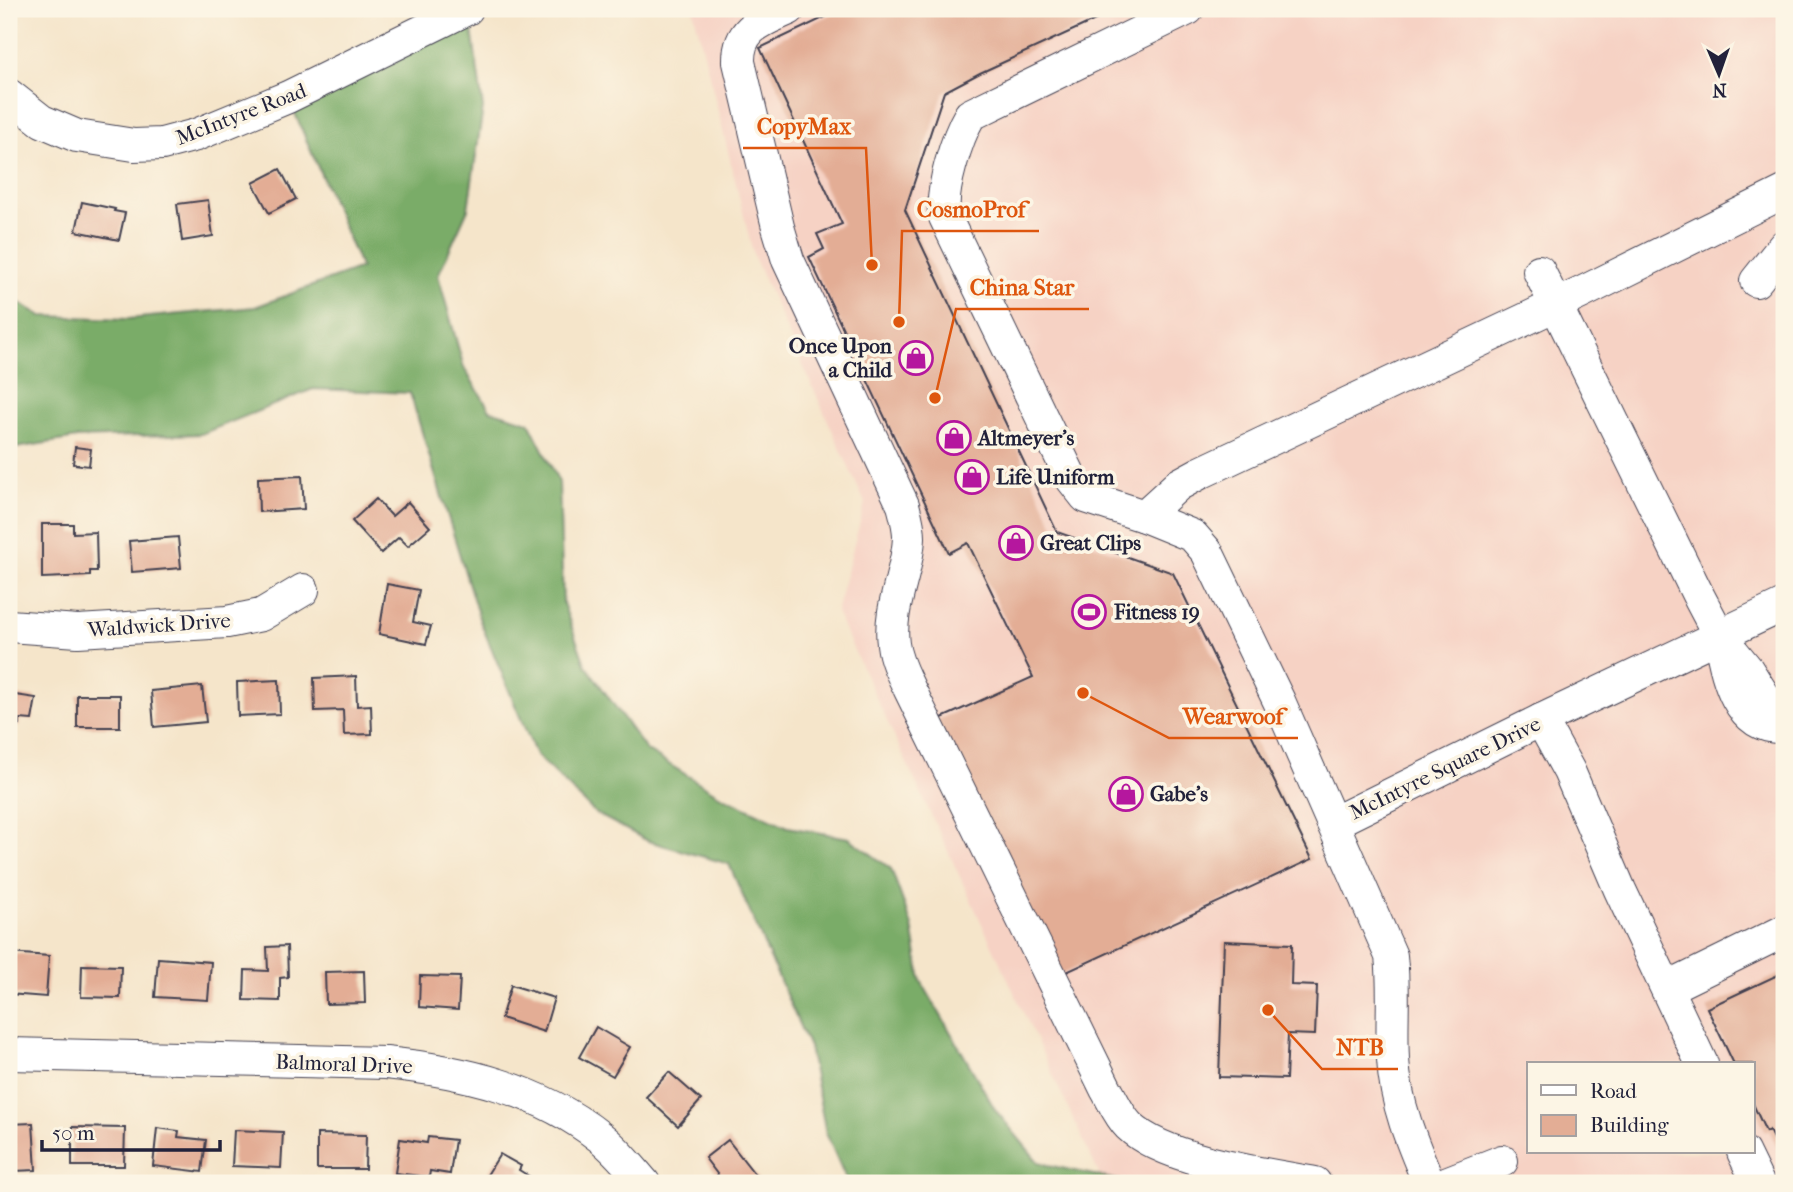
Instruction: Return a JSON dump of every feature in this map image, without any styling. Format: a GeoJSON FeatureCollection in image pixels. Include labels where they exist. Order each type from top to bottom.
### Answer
{"type":"FeatureCollection","features":[{"type":"Feature","properties":{"kind":"street","name":"McIntyre Road"},"geometry":{"type":"LineString","coordinates":[[9,95],[42,121],[76,136],[134,145],[162,144],[196,135],[288,97],[467,9]]}},
{"type":"Feature","properties":{"kind":"street"},"geometry":{"type":"LineString","coordinates":[[789,9],[763,20],[751,29],[739,50],[739,61],[788,260],[903,505],[908,523],[909,540],[892,625],[896,659],[905,680],[1101,1077],[1128,1125],[1168,1149],[1242,1169],[1315,1183]]}},
{"type":"Feature","properties":{"kind":"street"},"geometry":{"type":"LineString","coordinates":[[1188,9],[970,115],[943,195],[945,217],[1071,478],[1086,497],[1144,516],[1193,537],[1207,552],[1279,701],[1333,823]]}},
{"type":"Feature","properties":{"kind":"street"},"geometry":{"type":"LineString","coordinates":[[1144,516],[1178,485],[1199,473],[1555,305],[1784,192]]}},
{"type":"Feature","properties":{"kind":"street"},"geometry":{"type":"LineString","coordinates":[[1756,281],[1784,246]]}},
{"type":"Feature","properties":{"kind":"street"},"geometry":{"type":"LineString","coordinates":[[1539,271],[1719,635],[1747,668],[1771,707],[1784,720]]}},
{"type":"Feature","properties":{"kind":"street","name":"Waldwick Drive"},"geometry":{"type":"LineString","coordinates":[[9,626],[78,631],[227,622],[261,615],[303,590]]}},
{"type":"Feature","properties":{"kind":"street","name":"McIntyre Square Drive"},"geometry":{"type":"LineString","coordinates":[[1429,1183],[1411,1144],[1395,1083],[1391,956],[1333,823],[1541,720],[1784,605]]}},
{"type":"Feature","properties":{"kind":"street"},"geometry":{"type":"LineString","coordinates":[[1719,635],[1726,676],[1749,715],[1760,725],[1770,728],[1784,727]]}},
{"type":"Feature","properties":{"kind":"street"},"geometry":{"type":"LineString","coordinates":[[1541,720],[1569,771],[1620,890],[1701,1062]]}},
{"type":"Feature","properties":{"kind":"street"},"geometry":{"type":"LineString","coordinates":[[1668,988],[1776,942]]}},
{"type":"Feature","properties":{"kind":"street","name":"Balmoral Drive"},"geometry":{"type":"LineString","coordinates":[[9,1054],[386,1063],[437,1068],[501,1084],[564,1113],[601,1138],[644,1183]]}},
{"type":"Feature","properties":{"kind":"street"},"geometry":{"type":"LineString","coordinates":[[1744,1154],[1758,1183]]}},
{"type":"Feature","properties":{"kind":"street"},"geometry":{"type":"LineString","coordinates":[[1446,1183],[1502,1161]]}},
{"type":"Feature","properties":{"kind":"shaded area"},"geometry":{"type":"Polygon","coordinates":[[[693,9],[1784,9],[1784,1183],[1129,1183],[1100,1176],[836,612],[865,503],[754,257],[693,9]]]}},
{"type":"Feature","properties":{"kind":"green space"},"geometry":{"type":"Polygon","coordinates":[[[469,9],[483,108],[468,209],[438,275],[464,368],[490,410],[529,422],[559,482],[563,603],[585,664],[646,750],[719,795],[788,827],[849,838],[891,869],[912,926],[921,981],[996,1111],[1039,1163],[1129,1183],[848,1183],[826,1133],[809,1047],[729,864],[648,841],[595,813],[536,755],[480,621],[410,393],[313,389],[201,434],[77,438],[9,449],[9,297],[42,316],[128,319],[255,307],[361,268],[288,97],[469,9]]]}},
{"type":"Feature","properties":{"kind":"building"},"geometry":{"type":"Polygon","coordinates":[[[842,9],[1119,9],[944,92],[905,210],[1057,532],[1173,573],[1312,859],[1058,976],[933,722],[1033,677],[968,543],[949,553],[809,257],[824,249],[817,234],[842,224],[760,48],[842,9]]]}},
{"type":"Feature","properties":{"kind":"building"},"geometry":{"type":"Polygon","coordinates":[[[280,169],[296,199],[269,213],[253,183],[280,169]]]}},
{"type":"Feature","properties":{"kind":"building"},"geometry":{"type":"Polygon","coordinates":[[[208,200],[213,236],[182,241],[177,204],[208,200]]]}},
{"type":"Feature","properties":{"kind":"building"},"geometry":{"type":"Polygon","coordinates":[[[82,202],[125,213],[119,240],[76,231],[82,202]]]}},
{"type":"Feature","properties":{"kind":"building"},"geometry":{"type":"Polygon","coordinates":[[[75,447],[91,449],[89,466],[73,464],[75,447]]]}},
{"type":"Feature","properties":{"kind":"building"},"geometry":{"type":"Polygon","coordinates":[[[302,476],[304,509],[259,512],[258,478],[302,476]]]}},
{"type":"Feature","properties":{"kind":"building"},"geometry":{"type":"Polygon","coordinates":[[[376,499],[392,516],[408,502],[430,527],[408,546],[399,537],[381,553],[352,521],[376,499]]]}},
{"type":"Feature","properties":{"kind":"building"},"geometry":{"type":"Polygon","coordinates":[[[42,524],[73,524],[73,533],[96,532],[97,571],[90,571],[90,576],[42,578],[42,524]]]}},
{"type":"Feature","properties":{"kind":"building"},"geometry":{"type":"Polygon","coordinates":[[[178,537],[181,568],[132,572],[129,541],[178,537]]]}},
{"type":"Feature","properties":{"kind":"building"},"geometry":{"type":"Polygon","coordinates":[[[387,584],[419,590],[413,622],[431,626],[426,644],[379,634],[387,584]]]}},
{"type":"Feature","properties":{"kind":"building"},"geometry":{"type":"Polygon","coordinates":[[[356,676],[357,706],[371,705],[372,734],[344,735],[343,710],[315,711],[314,678],[356,676]]]}},
{"type":"Feature","properties":{"kind":"building"},"geometry":{"type":"Polygon","coordinates":[[[279,680],[280,714],[238,716],[237,682],[279,680]]]}},
{"type":"Feature","properties":{"kind":"building"},"geometry":{"type":"Polygon","coordinates":[[[202,686],[206,722],[154,727],[151,691],[202,686]]]}},
{"type":"Feature","properties":{"kind":"building"},"geometry":{"type":"Polygon","coordinates":[[[9,694],[36,698],[32,720],[20,719],[19,726],[9,725],[9,694]]]}},
{"type":"Feature","properties":{"kind":"building"},"geometry":{"type":"Polygon","coordinates":[[[77,695],[120,695],[120,727],[77,727],[77,695]]]}},
{"type":"Feature","properties":{"kind":"building"},"geometry":{"type":"Polygon","coordinates":[[[1224,941],[1292,944],[1291,985],[1317,986],[1315,1035],[1288,1034],[1286,1079],[1219,1077],[1224,941]]]}},
{"type":"Feature","properties":{"kind":"building"},"geometry":{"type":"Polygon","coordinates":[[[287,946],[288,977],[280,978],[280,1001],[244,1000],[245,970],[268,971],[267,947],[287,946]]]}},
{"type":"Feature","properties":{"kind":"building"},"geometry":{"type":"Polygon","coordinates":[[[9,953],[49,956],[46,997],[9,994],[9,953]]]}},
{"type":"Feature","properties":{"kind":"building"},"geometry":{"type":"Polygon","coordinates":[[[158,958],[211,962],[208,1000],[155,997],[158,958]]]}},
{"type":"Feature","properties":{"kind":"building"},"geometry":{"type":"Polygon","coordinates":[[[82,965],[121,966],[120,998],[81,997],[82,965]]]}},
{"type":"Feature","properties":{"kind":"building"},"geometry":{"type":"Polygon","coordinates":[[[364,971],[365,1003],[326,1004],[325,972],[364,971]]]}},
{"type":"Feature","properties":{"kind":"building"},"geometry":{"type":"Polygon","coordinates":[[[1784,972],[1784,1162],[1755,1108],[1755,1062],[1733,1062],[1707,1008],[1784,972]]]}},
{"type":"Feature","properties":{"kind":"building"},"geometry":{"type":"Polygon","coordinates":[[[420,976],[460,977],[458,1010],[419,1007],[420,976]]]}},
{"type":"Feature","properties":{"kind":"building"},"geometry":{"type":"Polygon","coordinates":[[[511,985],[554,998],[544,1032],[501,1018],[511,985]]]}},
{"type":"Feature","properties":{"kind":"building"},"geometry":{"type":"Polygon","coordinates":[[[596,1027],[630,1047],[613,1076],[579,1057],[596,1027]]]}},
{"type":"Feature","properties":{"kind":"building"},"geometry":{"type":"Polygon","coordinates":[[[669,1072],[701,1100],[678,1126],[646,1097],[669,1072]]]}},
{"type":"Feature","properties":{"kind":"building"},"geometry":{"type":"Polygon","coordinates":[[[33,1123],[36,1170],[14,1171],[14,1154],[9,1155],[9,1124],[33,1123]]]}},
{"type":"Feature","properties":{"kind":"building"},"geometry":{"type":"Polygon","coordinates":[[[72,1127],[125,1128],[124,1166],[72,1166],[72,1127]]]}},
{"type":"Feature","properties":{"kind":"building"},"geometry":{"type":"Polygon","coordinates":[[[157,1128],[179,1131],[178,1137],[206,1140],[202,1172],[153,1166],[157,1128]]]}},
{"type":"Feature","properties":{"kind":"building"},"geometry":{"type":"Polygon","coordinates":[[[234,1130],[283,1132],[281,1168],[232,1166],[234,1130]]]}},
{"type":"Feature","properties":{"kind":"building"},"geometry":{"type":"Polygon","coordinates":[[[317,1134],[366,1135],[365,1169],[317,1169],[317,1134]]]}},
{"type":"Feature","properties":{"kind":"building"},"geometry":{"type":"Polygon","coordinates":[[[428,1137],[455,1140],[450,1174],[430,1171],[429,1177],[395,1173],[400,1139],[427,1143],[428,1137]]]}},
{"type":"Feature","properties":{"kind":"building"},"geometry":{"type":"Polygon","coordinates":[[[728,1140],[760,1181],[758,1183],[724,1183],[705,1158],[728,1140]]]}},
{"type":"Feature","properties":{"kind":"building"},"geometry":{"type":"Polygon","coordinates":[[[500,1154],[521,1166],[519,1170],[540,1183],[482,1183],[500,1154]]]}},
{"type":"Feature","properties":{"kind":"place","name":"CopyMax"},"geometry":{"type":"Point","coordinates":[872,265]}},
{"type":"Feature","properties":{"kind":"place","name":"CosmoProf"},"geometry":{"type":"Point","coordinates":[899,322]}},
{"type":"Feature","properties":{"kind":"place","name":"Once Upon a Child"},"geometry":{"type":"Point","coordinates":[916,358]}},
{"type":"Feature","properties":{"kind":"place","name":"China Star"},"geometry":{"type":"Point","coordinates":[935,398]}},
{"type":"Feature","properties":{"kind":"place","name":"Altmeyer's"},"geometry":{"type":"Point","coordinates":[954,438]}},
{"type":"Feature","properties":{"kind":"place","name":"Life Uniform"},"geometry":{"type":"Point","coordinates":[972,477]}},
{"type":"Feature","properties":{"kind":"place","name":"Great Clips"},"geometry":{"type":"Point","coordinates":[1016,543]}},
{"type":"Feature","properties":{"kind":"place","name":"Fitness 19"},"geometry":{"type":"Point","coordinates":[1089,612]}},
{"type":"Feature","properties":{"kind":"place","name":"Wearwoof"},"geometry":{"type":"Point","coordinates":[1083,693]}},
{"type":"Feature","properties":{"kind":"place","name":"Gabe's"},"geometry":{"type":"Point","coordinates":[1126,794]}},
{"type":"Feature","properties":{"kind":"place","name":"NTB"},"geometry":{"type":"Point","coordinates":[1268,1010]}}]}
